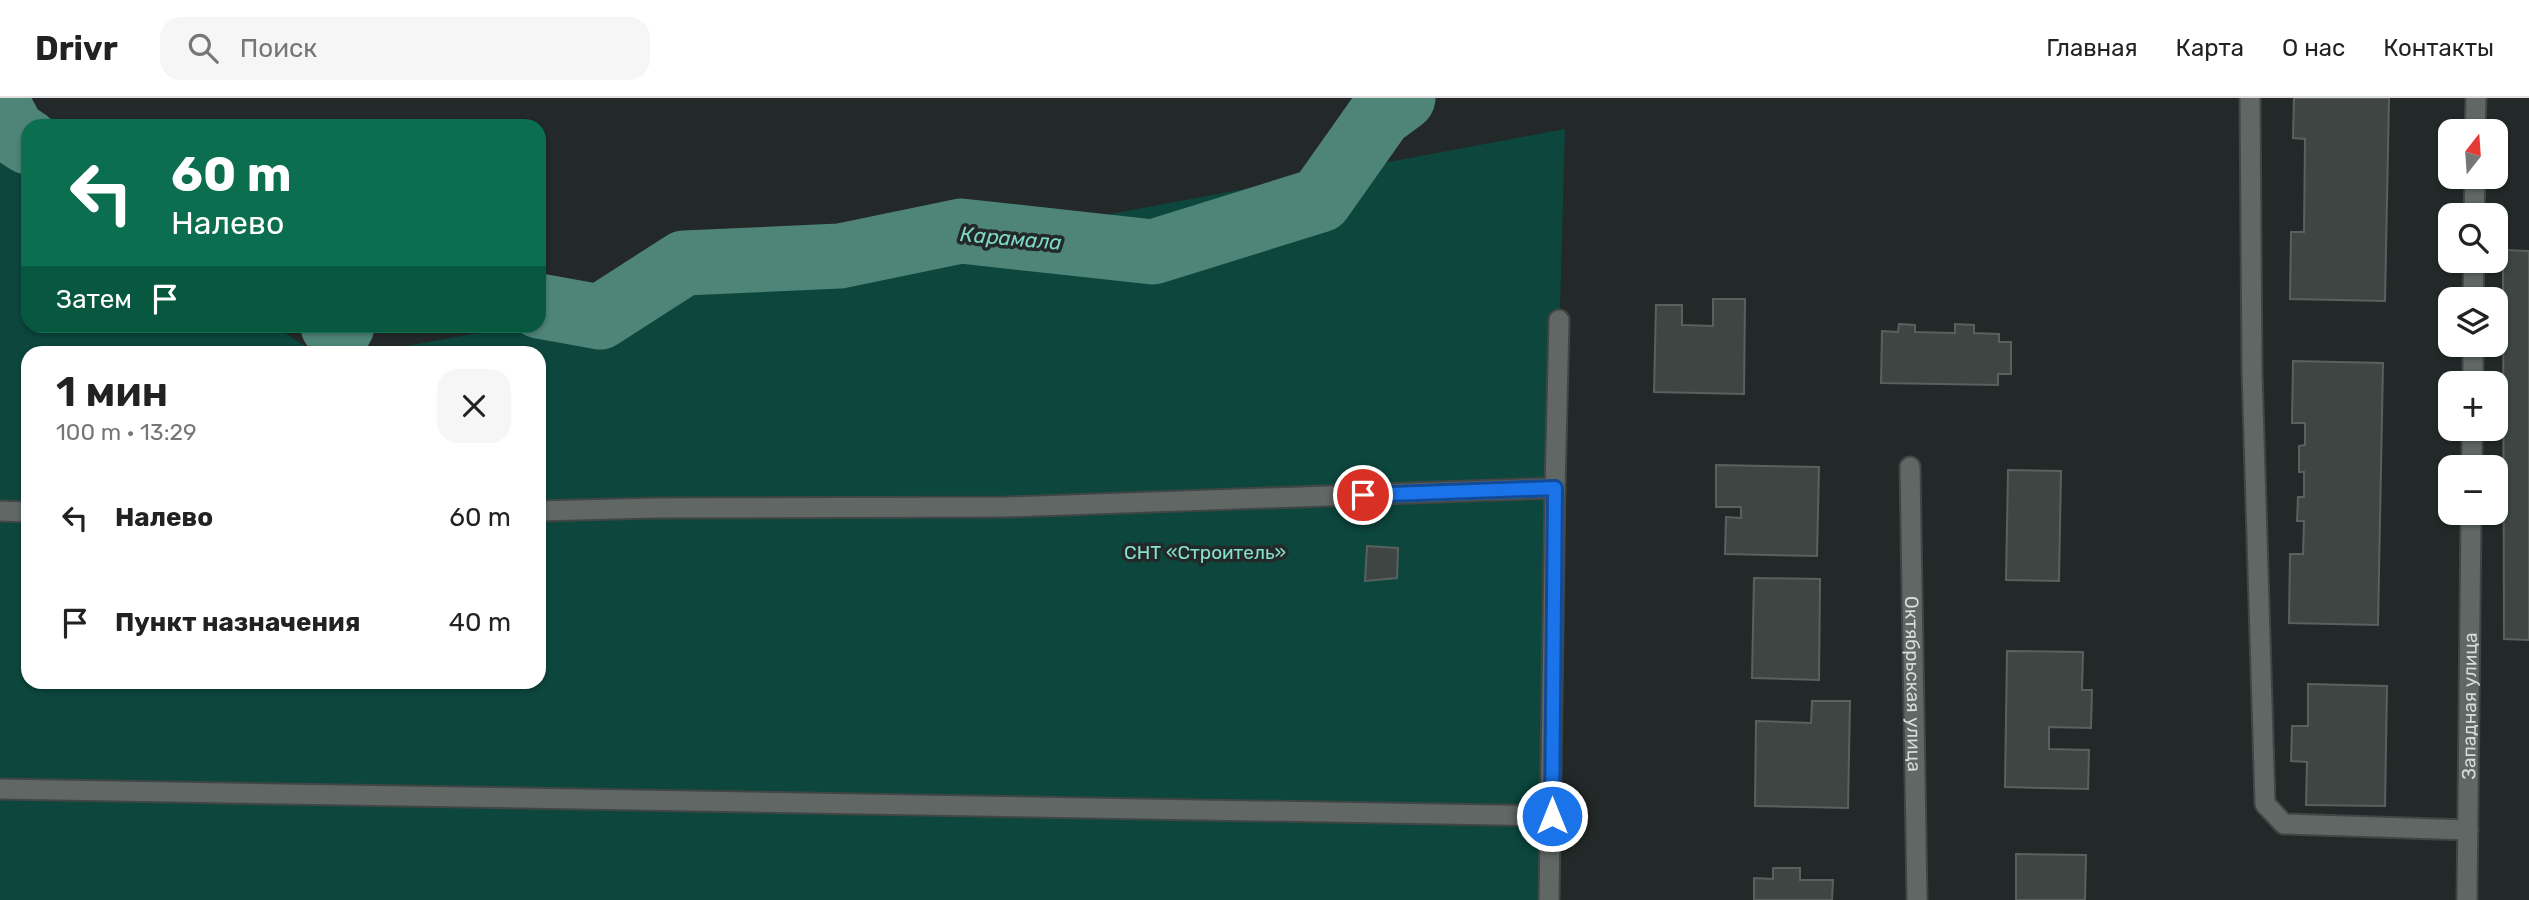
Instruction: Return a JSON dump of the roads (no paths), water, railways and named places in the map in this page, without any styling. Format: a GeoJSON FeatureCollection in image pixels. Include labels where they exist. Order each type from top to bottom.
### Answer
{"type":"FeatureCollection","features":[{"type":"Feature","properties":{"kind":"street"},"geometry":{"type":"LineString","coordinates":[[2250,98],[2252,371],[2265,804],[2284,824],[2468,830]]}},
{"type":"Feature","properties":{"kind":"street"},"geometry":{"type":"LineString","coordinates":[[2475,119],[2476,98]]}},
{"type":"Feature","properties":{"kind":"street"},"geometry":{"type":"LineString","coordinates":[[1549,900],[1559,320]]}},
{"type":"Feature","properties":{"kind":"street","name":"Октябрьская улица"},"geometry":{"type":"LineString","coordinates":[[1910,467],[1917,900]]}},
{"type":"Feature","properties":{"kind":"street"},"geometry":{"type":"LineString","coordinates":[[546,511],[1007,507],[1555,488]]}},
{"type":"Feature","properties":{"kind":"street"},"geometry":{"type":"LineString","coordinates":[[0,511],[21,512]]}},
{"type":"Feature","properties":{"kind":"street","name":"Западная улица"},"geometry":{"type":"LineString","coordinates":[[2467,900],[2471,525]]}},
{"type":"Feature","properties":{"kind":"street"},"geometry":{"type":"LineString","coordinates":[[0,789],[1552,816]]}},
{"type":"Feature","properties":{"kind":"waterway","name":"Карамала"},"geometry":{"type":"LineString","coordinates":[[546,307],[600,317],[684,263],[840,256],[961,231],[1153,252],[1320,200],[1380,115],[1403,98]]}},
{"type":"Feature","properties":{"kind":"waterway","name":"Карамала"},"geometry":{"type":"LineString","coordinates":[[0,108],[13,132],[21,137]]}},
{"type":"Feature","properties":{"kind":"park label","name":"СНТ «Строитель»"},"geometry":{"type":"Point","coordinates":[1205,552]}}]}
